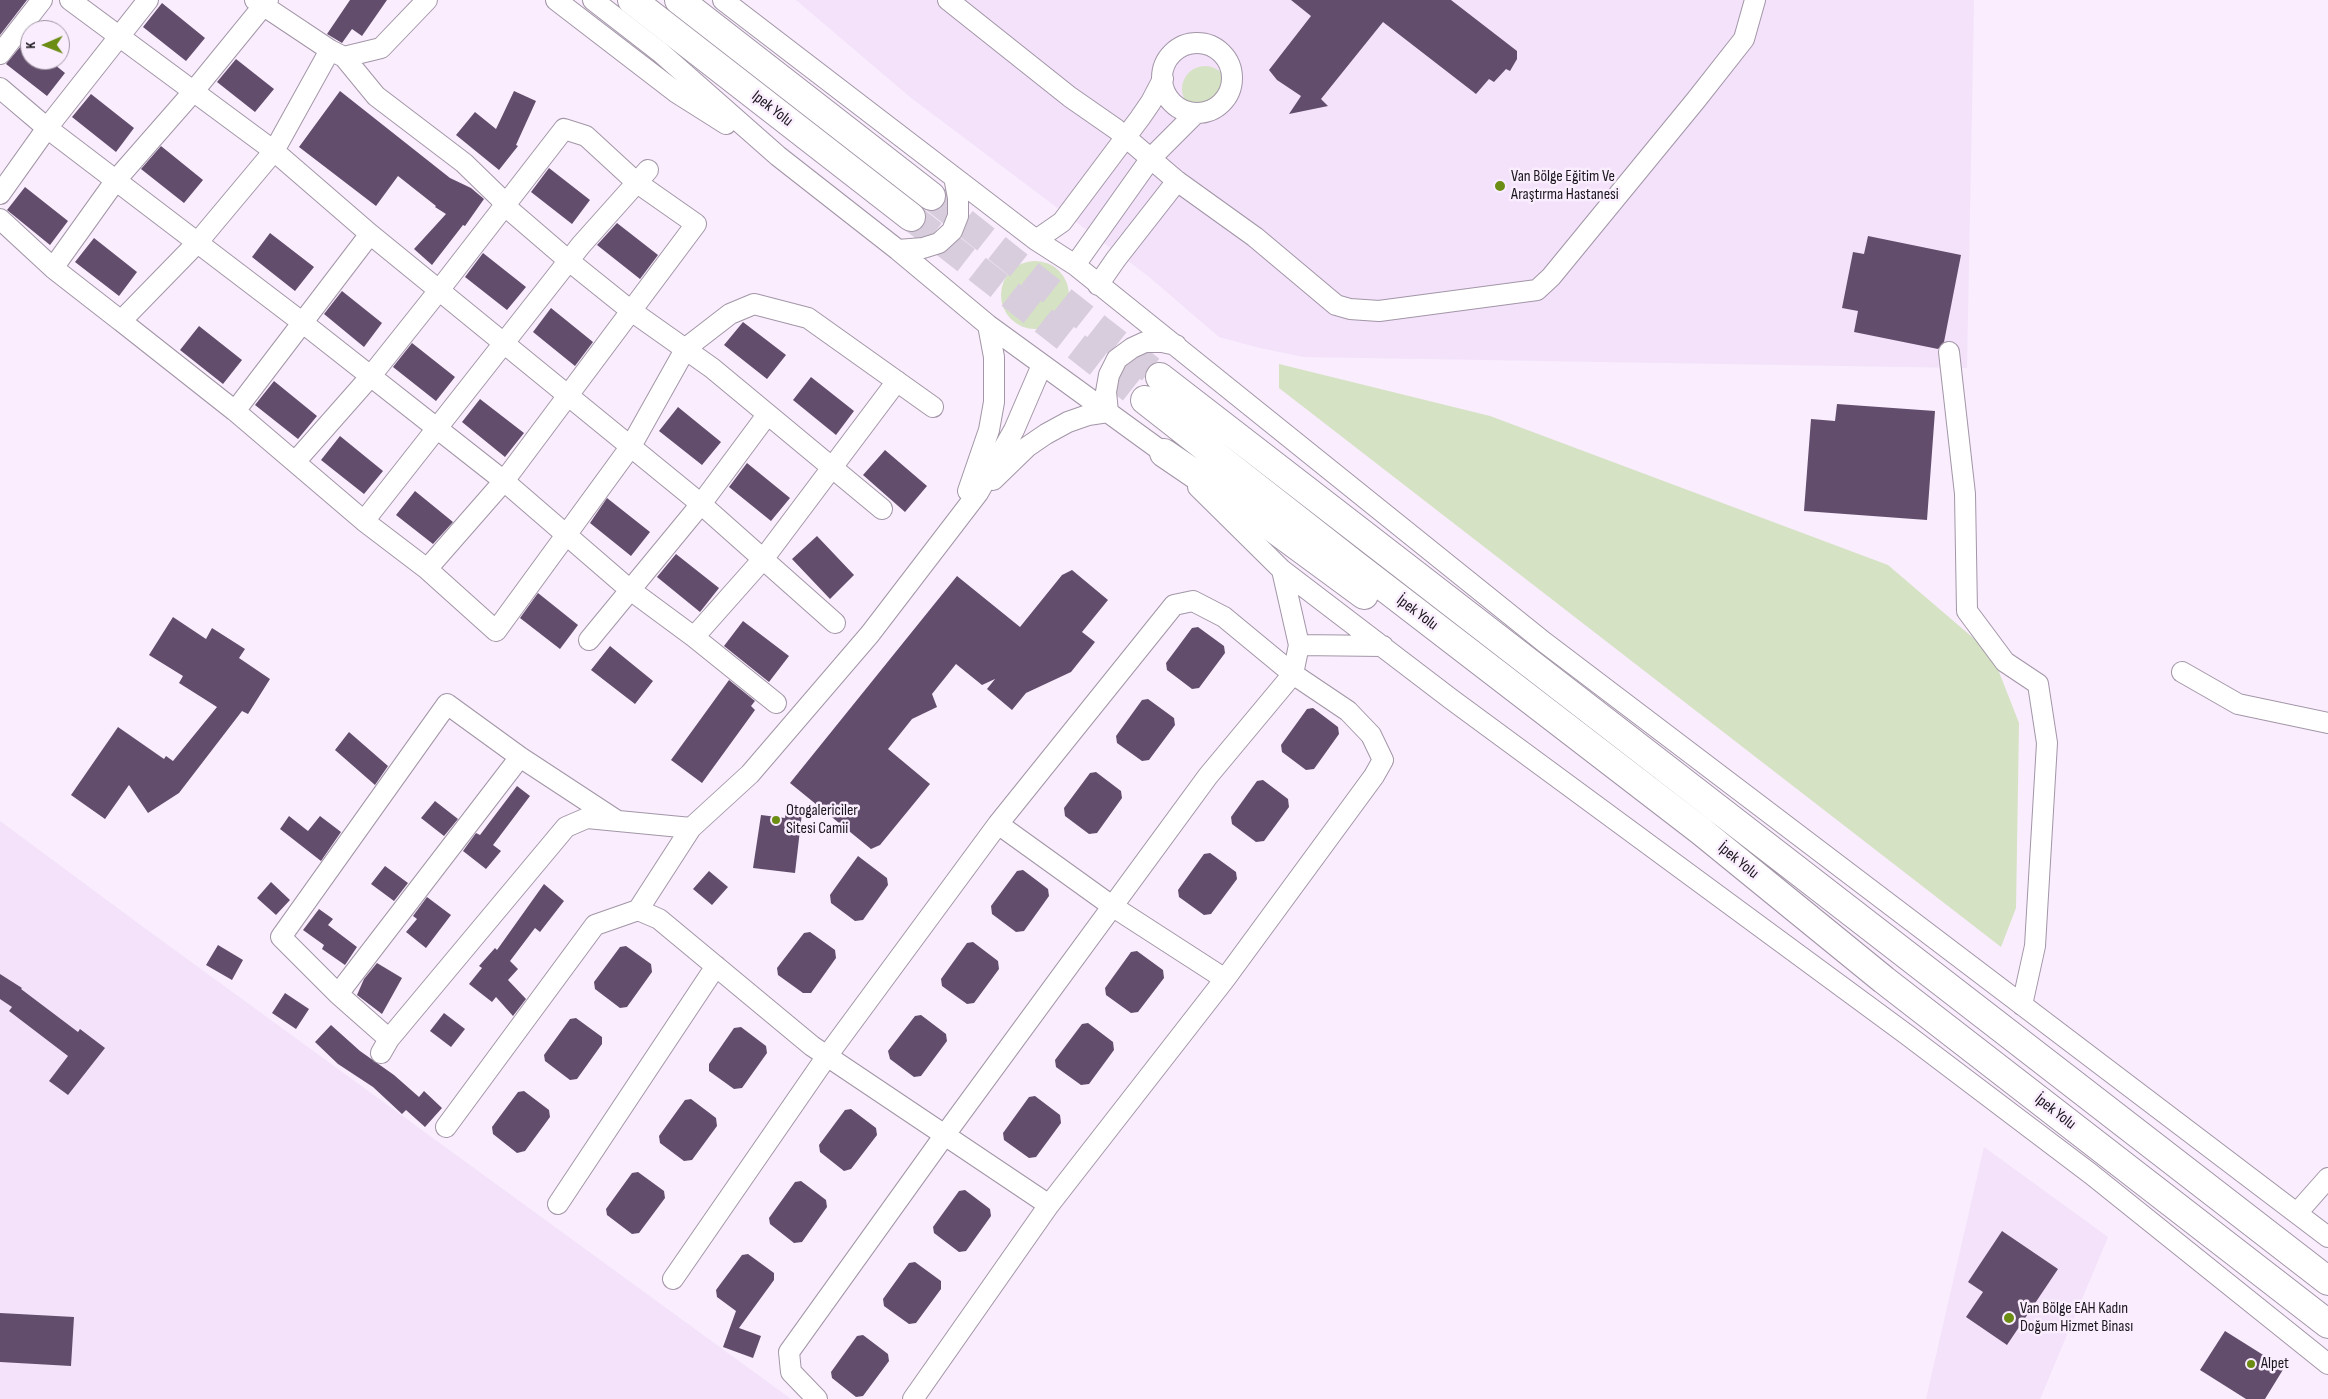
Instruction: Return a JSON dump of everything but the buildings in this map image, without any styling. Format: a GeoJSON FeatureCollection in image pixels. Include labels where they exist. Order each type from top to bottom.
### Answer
{"type":"FeatureCollection","features":[{"type":"Feature","properties":{"kind":"highway","name":"Ipek Yolu"},"geometry":{"type":"LineString","coordinates":[[632,0],[911,217]]}},
{"type":"Feature","properties":{"kind":"highway","name":"Ipek Yolu"},"geometry":{"type":"LineString","coordinates":[[679,0],[931,196]]}},
{"type":"Feature","properties":{"kind":"highway","name":"İpek Yolu"},"geometry":{"type":"LineString","coordinates":[[1160,377],[2328,1281]]}},
{"type":"Feature","properties":{"kind":"highway","name":"İpek Yolu"},"geometry":{"type":"LineString","coordinates":[[1145,400],[1354,564],[1701,831],[1884,980],[2328,1324]]}},
{"type":"Feature","properties":{"kind":"highway"},"geometry":{"type":"LineString","coordinates":[[1164,453],[1258,517],[1884,980]]}},
{"type":"Feature","properties":{"kind":"street"},"geometry":{"type":"LineString","coordinates":[[0,54],[42,0]]}},
{"type":"Feature","properties":{"kind":"street"},"geometry":{"type":"LineString","coordinates":[[70,0],[274,151],[370,234],[440,289],[701,504],[764,558],[834,623]]}},
{"type":"Feature","properties":{"kind":"street"},"geometry":{"type":"LineString","coordinates":[[0,194],[47,128],[120,38],[148,0]]}},
{"type":"Feature","properties":{"kind":"street"},"geometry":{"type":"LineString","coordinates":[[121,321],[197,243],[274,151],[337,54],[381,48],[427,0]]}},
{"type":"Feature","properties":{"kind":"street"},"geometry":{"type":"LineString","coordinates":[[556,0],[677,93],[778,156]]}},
{"type":"Feature","properties":{"kind":"street"},"geometry":{"type":"LineString","coordinates":[[593,0],[660,52],[778,156],[898,250],[988,325],[1164,453],[1282,570],[1451,699],[1906,1034],[2083,1168],[2328,1364]]}},
{"type":"Feature","properties":{"kind":"street"},"geometry":{"type":"LineString","coordinates":[[723,0],[1036,240],[1075,265],[1544,642],[2328,1237]]}},
{"type":"Feature","properties":{"kind":"street"},"geometry":{"type":"LineString","coordinates":[[948,0],[1070,97],[1116,129],[1177,181],[1255,237],[1336,305],[1350,310],[1379,311],[1537,290],[1551,277],[1744,39],[1755,0]]}},
{"type":"Feature","properties":{"kind":"street"},"geometry":{"type":"LineString","coordinates":[[53,268],[116,180],[193,92],[262,2],[337,54],[376,96],[464,163],[499,197],[505,206],[569,261],[630,310],[686,348],[882,509]]}},
{"type":"Feature","properties":{"kind":"street"},"geometry":{"type":"LineString","coordinates":[[1190,43],[1202,43],[1214,46],[1224,54],[1230,64],[1231,88],[1225,99],[1217,107],[1196,113],[1176,106],[1166,92],[1163,79],[1164,66],[1170,56],[1179,48],[1190,43]]}},
{"type":"Feature","properties":{"kind":"street"},"geometry":{"type":"LineString","coordinates":[[1036,240],[1062,222],[1152,102],[1163,79]]}},
{"type":"Feature","properties":{"kind":"street"},"geometry":{"type":"LineString","coordinates":[[0,88],[47,128],[303,323],[435,429],[504,481],[629,589],[694,637],[776,703]]}},
{"type":"Feature","properties":{"kind":"street"},"geometry":{"type":"LineString","coordinates":[[1075,265],[1151,158],[1196,113]]}},
{"type":"Feature","properties":{"kind":"street"},"geometry":{"type":"LineString","coordinates":[[295,462],[370,377],[564,129],[586,136],[642,176],[696,224],[630,310],[569,397],[504,481],[426,569]]}},
{"type":"Feature","properties":{"kind":"street"},"geometry":{"type":"LineString","coordinates":[[364,521],[569,261],[642,176]]}},
{"type":"Feature","properties":{"kind":"street"},"geometry":{"type":"LineString","coordinates":[[898,250],[923,248],[939,243],[952,231],[958,216],[958,198],[954,177]]}},
{"type":"Feature","properties":{"kind":"street"},"geometry":{"type":"LineString","coordinates":[[1098,285],[1177,181]]}},
{"type":"Feature","properties":{"kind":"street"},"geometry":{"type":"LineString","coordinates":[[0,219],[53,268],[235,411],[364,521],[426,569],[496,631],[631,446],[686,348],[730,314],[754,304],[808,318],[933,407]]}},
{"type":"Feature","properties":{"kind":"street"},"geometry":{"type":"LineString","coordinates":[[235,411],[370,234]]}},
{"type":"Feature","properties":{"kind":"street"},"geometry":{"type":"LineString","coordinates":[[954,525],[976,470],[994,402],[994,357],[988,325]]}},
{"type":"Feature","properties":{"kind":"street"},"geometry":{"type":"LineString","coordinates":[[1108,412],[1106,392],[1109,375],[1117,359],[1132,348],[1145,342],[1162,342],[1176,345]]}},
{"type":"Feature","properties":{"kind":"street"},"geometry":{"type":"LineString","coordinates":[[1949,352],[1965,494],[1967,611],[2005,662],[2038,684],[2047,743],[2035,946],[2022,1005]]}},
{"type":"Feature","properties":{"kind":"street"},"geometry":{"type":"LineString","coordinates":[[446,1127],[594,926],[638,910],[691,828],[756,767],[870,634],[978,493],[1014,430],[1042,365]]}},
{"type":"Feature","properties":{"kind":"street"},"geometry":{"type":"LineString","coordinates":[[694,637],[764,558],[897,381]]}},
{"type":"Feature","properties":{"kind":"street"},"geometry":{"type":"LineString","coordinates":[[978,493],[1027,448],[1046,434],[1068,422],[1088,415],[1108,412]]}},
{"type":"Feature","properties":{"kind":"street"},"geometry":{"type":"LineString","coordinates":[[589,640],[629,589],[701,504],[766,415]]}},
{"type":"Feature","properties":{"kind":"street"},"geometry":{"type":"LineString","coordinates":[[817,1399],[791,1372],[789,1352],[944,1136],[1208,776],[1293,674],[1299,645],[1282,570]]}},
{"type":"Feature","properties":{"kind":"street"},"geometry":{"type":"LineString","coordinates":[[673,1279],[827,1056],[998,824],[1174,605],[1192,601],[1224,617],[1293,674],[1348,711],[1371,735],[1384,760],[1225,979],[1049,1205],[913,1399]]}},
{"type":"Feature","properties":{"kind":"street"},"geometry":{"type":"LineString","coordinates":[[1299,645],[1383,646]]}},
{"type":"Feature","properties":{"kind":"street"},"geometry":{"type":"LineString","coordinates":[[2182,672],[2238,704],[2328,723]]}},
{"type":"Feature","properties":{"kind":"street"},"geometry":{"type":"LineString","coordinates":[[618,821],[520,757],[447,704],[281,937],[338,994],[385,1046],[566,827],[587,818],[618,821],[691,828]]}},
{"type":"Feature","properties":{"kind":"street"},"geometry":{"type":"LineString","coordinates":[[338,994],[520,757]]}},
{"type":"Feature","properties":{"kind":"street"},"geometry":{"type":"LineString","coordinates":[[998,824],[1112,906],[1225,979]]}},
{"type":"Feature","properties":{"kind":"street"},"geometry":{"type":"LineString","coordinates":[[638,910],[659,919],[812,1046],[1049,1205]]}},
{"type":"Feature","properties":{"kind":"street"},"geometry":{"type":"LineString","coordinates":[[558,1204],[716,966]]}},
{"type":"Feature","properties":{"kind":"street"},"geometry":{"type":"LineString","coordinates":[[2297,1213],[2328,1178]]}},
{"type":"Feature","properties":{"kind":"shaded area","name":"Van Bölge Eğitim Ve Araştırma Hastanesi"},"geometry":{"type":"Polygon","coordinates":[[[796,0],[1974,0],[1967,368],[1304,357],[1219,337],[1148,276],[910,97],[796,0]]]}},
{"type":"Feature","properties":{"kind":"shaded area"},"geometry":{"type":"Polygon","coordinates":[[[0,821],[139,924],[791,1399],[0,1399],[0,821]]]}},
{"type":"Feature","properties":{"kind":"shaded area","name":"Van Bölge EAH Kadın Doğum Hizmet Binası"},"geometry":{"type":"Polygon","coordinates":[[[1984,1147],[2108,1237],[2040,1399],[1926,1399],[1984,1147]]]}},
{"type":"Feature","properties":{"kind":"green space"},"geometry":{"type":"Polygon","coordinates":[[[1201,66],[1209,66],[1218,70],[1224,76],[1228,89],[1224,102],[1218,108],[1209,112],[1201,112],[1192,108],[1186,102],[1182,93],[1182,85],[1186,76],[1192,70],[1201,66]]]}},
{"type":"Feature","properties":{"kind":"green space"},"geometry":{"type":"Polygon","coordinates":[[[1035,261],[1048,264],[1059,271],[1066,282],[1069,295],[1066,308],[1059,319],[1048,326],[1035,329],[1022,326],[1011,319],[1004,308],[1001,295],[1004,282],[1011,271],[1022,264],[1035,261]]]}},
{"type":"Feature","properties":{"kind":"green space"},"geometry":{"type":"Polygon","coordinates":[[[1279,364],[1490,416],[1888,565],[1992,654],[2019,723],[2016,908],[2001,947],[1279,388],[1279,364]]]}},
{"type":"Feature","properties":{"kind":"tunnel"},"geometry":{"type":"LineString","coordinates":[[931,196],[1160,377]]}},
{"type":"Feature","properties":{"kind":"tunnel"},"geometry":{"type":"LineString","coordinates":[[911,217],[1145,400]]}},
{"type":"Feature","properties":{"kind":"place","name":"Van Bölge Eğitim Ve Araştırma Hastanesi"},"geometry":{"type":"Point","coordinates":[1500,186]}},
{"type":"Feature","properties":{"kind":"place","name":"Otogalericiler Sitesi Camii"},"geometry":{"type":"Point","coordinates":[776,820]}},
{"type":"Feature","properties":{"kind":"place","name":"Van Bölge EAH Kadın Doğum Hizmet Binası"},"geometry":{"type":"Point","coordinates":[2009,1318]}},
{"type":"Feature","properties":{"kind":"place","name":"Alpet"},"geometry":{"type":"Point","coordinates":[2251,1364]}}]}
